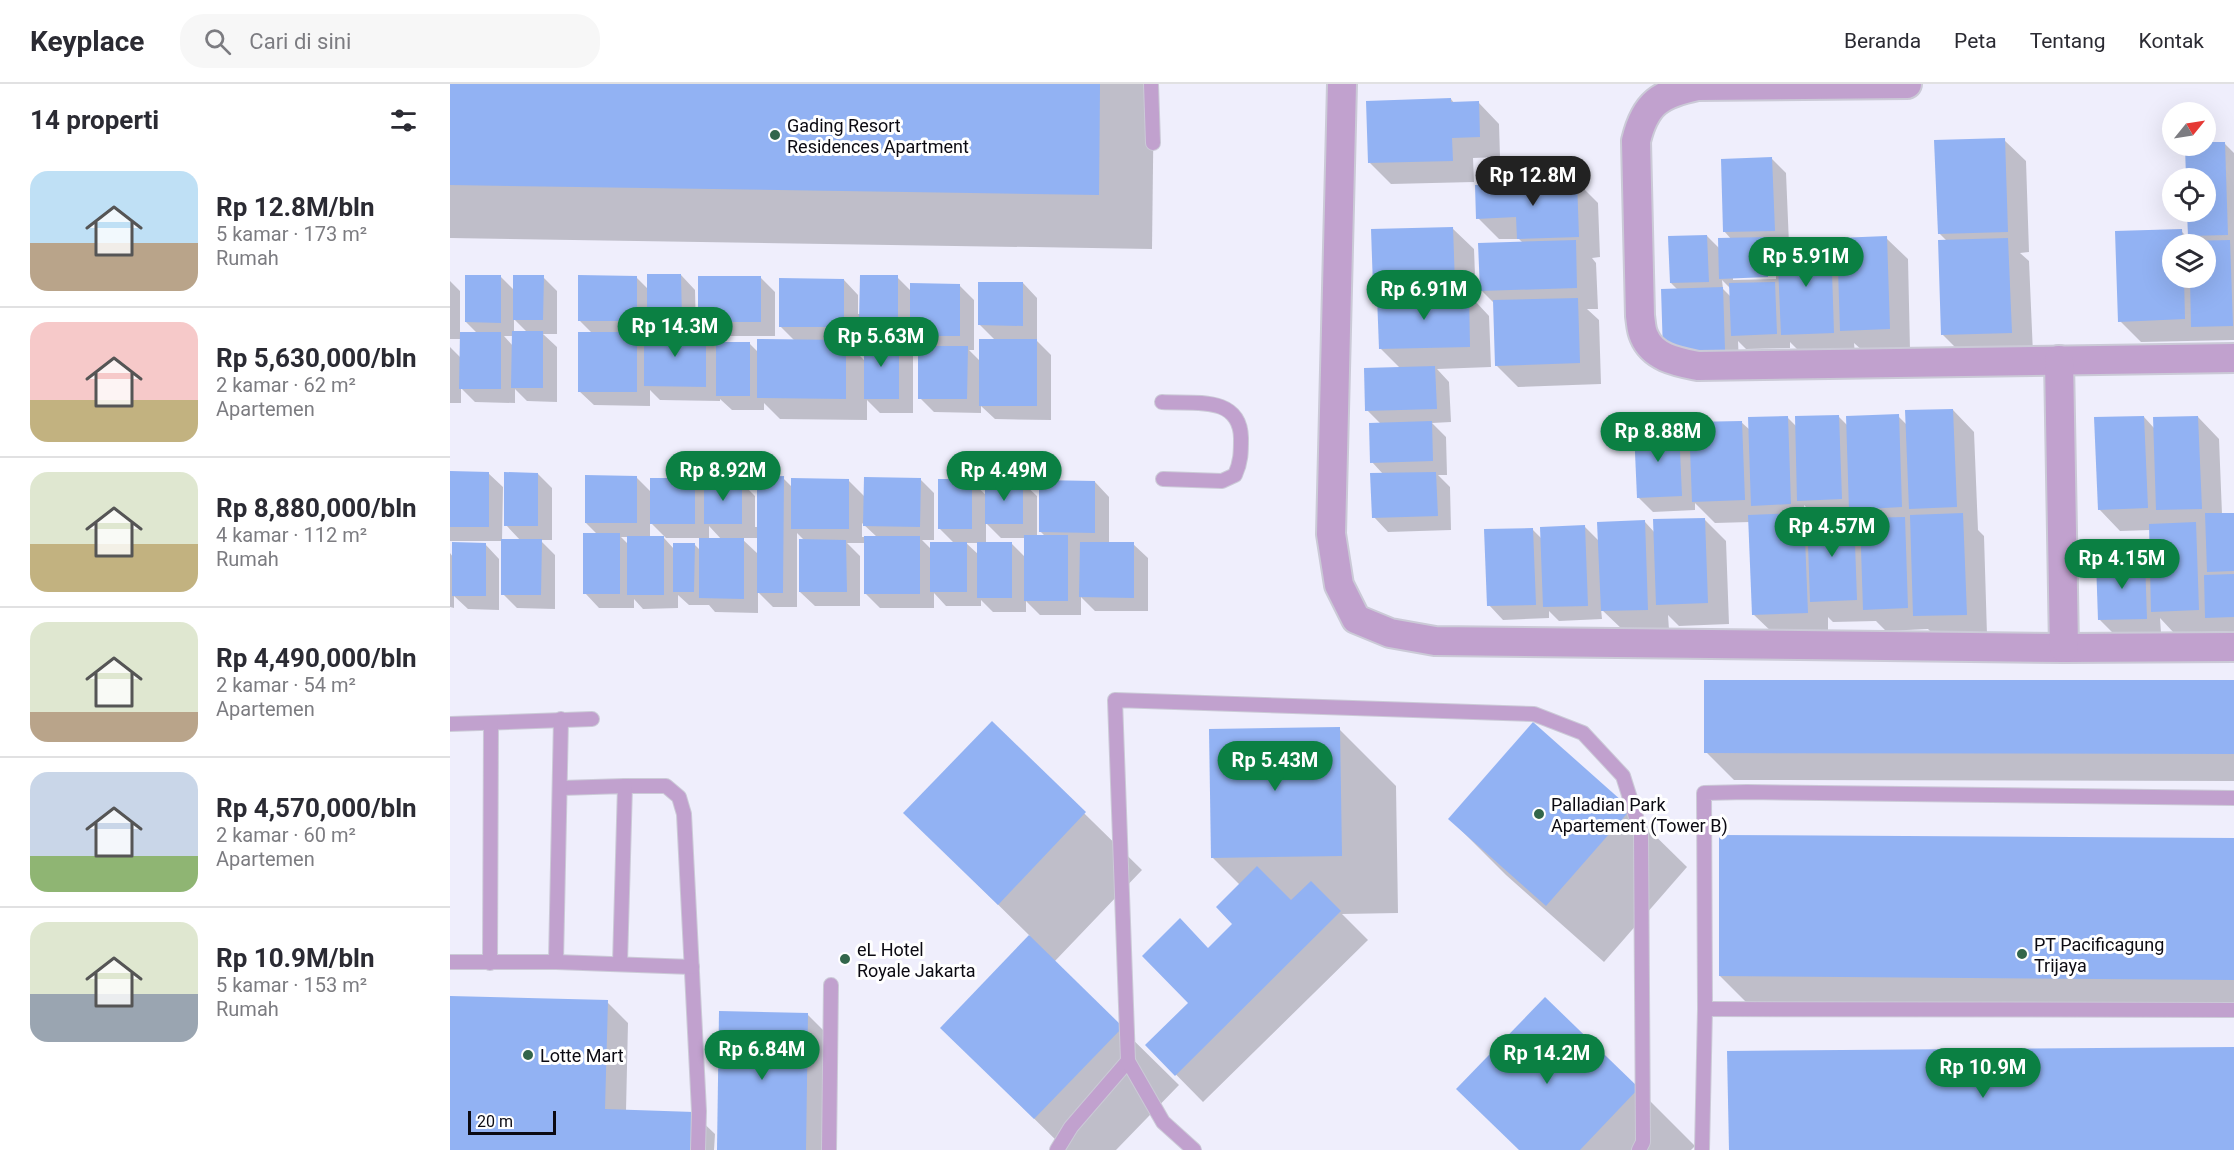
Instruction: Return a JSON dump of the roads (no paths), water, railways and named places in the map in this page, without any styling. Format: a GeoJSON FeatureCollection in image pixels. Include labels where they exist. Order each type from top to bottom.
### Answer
{"type":"FeatureCollection","features":[{"type":"Feature","properties":{"kind":"street"},"geometry":{"type":"LineString","coordinates":[[1342,84],[1330,534],[1339,585],[1356,619],[1390,633],[1435,640],[2064,648],[2234,647]]}},
{"type":"Feature","properties":{"kind":"street"},"geometry":{"type":"LineString","coordinates":[[1907,84],[1697,86],[1674,91],[1654,102],[1641,120],[1636,141],[1640,316],[1644,336],[1658,354],[1678,362],[1698,366],[2234,358]]}},
{"type":"Feature","properties":{"kind":"street"},"geometry":{"type":"LineString","coordinates":[[2059,360],[2064,648]]}},
{"type":"Feature","properties":{"kind":"lane"},"geometry":{"type":"LineString","coordinates":[[1152,84],[1153,143]]}},
{"type":"Feature","properties":{"kind":"lane"},"geometry":{"type":"LineString","coordinates":[[1162,402],[1221,405],[1234,412],[1241,427],[1241,461],[1235,475],[1222,481],[1163,479]]}},
{"type":"Feature","properties":{"kind":"lane"},"geometry":{"type":"LineString","coordinates":[[1194,1150],[1162,1122],[1128,1061],[1115,700],[1534,714],[1582,733],[1623,776],[1641,833],[1643,1142],[1639,1150]]}},
{"type":"Feature","properties":{"kind":"lane"},"geometry":{"type":"LineString","coordinates":[[556,962],[561,719]]}},
{"type":"Feature","properties":{"kind":"lane"},"geometry":{"type":"LineString","coordinates":[[450,724],[592,719]]}},
{"type":"Feature","properties":{"kind":"lane"},"geometry":{"type":"LineString","coordinates":[[490,963],[491,723]]}},
{"type":"Feature","properties":{"kind":"lane"},"geometry":{"type":"LineString","coordinates":[[620,963],[625,786]]}},
{"type":"Feature","properties":{"kind":"lane"},"geometry":{"type":"LineString","coordinates":[[561,788],[666,786],[679,796],[684,814],[699,1111],[698,1150]]}},
{"type":"Feature","properties":{"kind":"lane"},"geometry":{"type":"LineString","coordinates":[[1702,1150],[1706,1009],[1704,793],[2234,798]]}},
{"type":"Feature","properties":{"kind":"lane"},"geometry":{"type":"LineString","coordinates":[[450,962],[620,963],[692,968]]}},
{"type":"Feature","properties":{"kind":"lane"},"geometry":{"type":"LineString","coordinates":[[829,1150],[831,985]]}},
{"type":"Feature","properties":{"kind":"lane"},"geometry":{"type":"LineString","coordinates":[[1706,1009],[2234,1010]]}},
{"type":"Feature","properties":{"kind":"lane"},"geometry":{"type":"LineString","coordinates":[[1057,1150],[1071,1127],[1128,1061]]}},
{"type":"Feature","properties":{"kind":"place","name":"Gading Resort Residences Apartment"},"geometry":{"type":"Point","coordinates":[775,135]}},
{"type":"Feature","properties":{"kind":"place","name":"Palladian Park Apartement (Tower B)"},"geometry":{"type":"Point","coordinates":[1539,814]}},
{"type":"Feature","properties":{"kind":"place","name":"PT Pacificagung Trijaya"},"geometry":{"type":"Point","coordinates":[2022,954]}},
{"type":"Feature","properties":{"kind":"place","name":"eL Hotel Royale Jakarta"},"geometry":{"type":"Point","coordinates":[845,959]}},
{"type":"Feature","properties":{"kind":"place","name":"Lotte Mart"},"geometry":{"type":"Point","coordinates":[528,1055]}}]}
